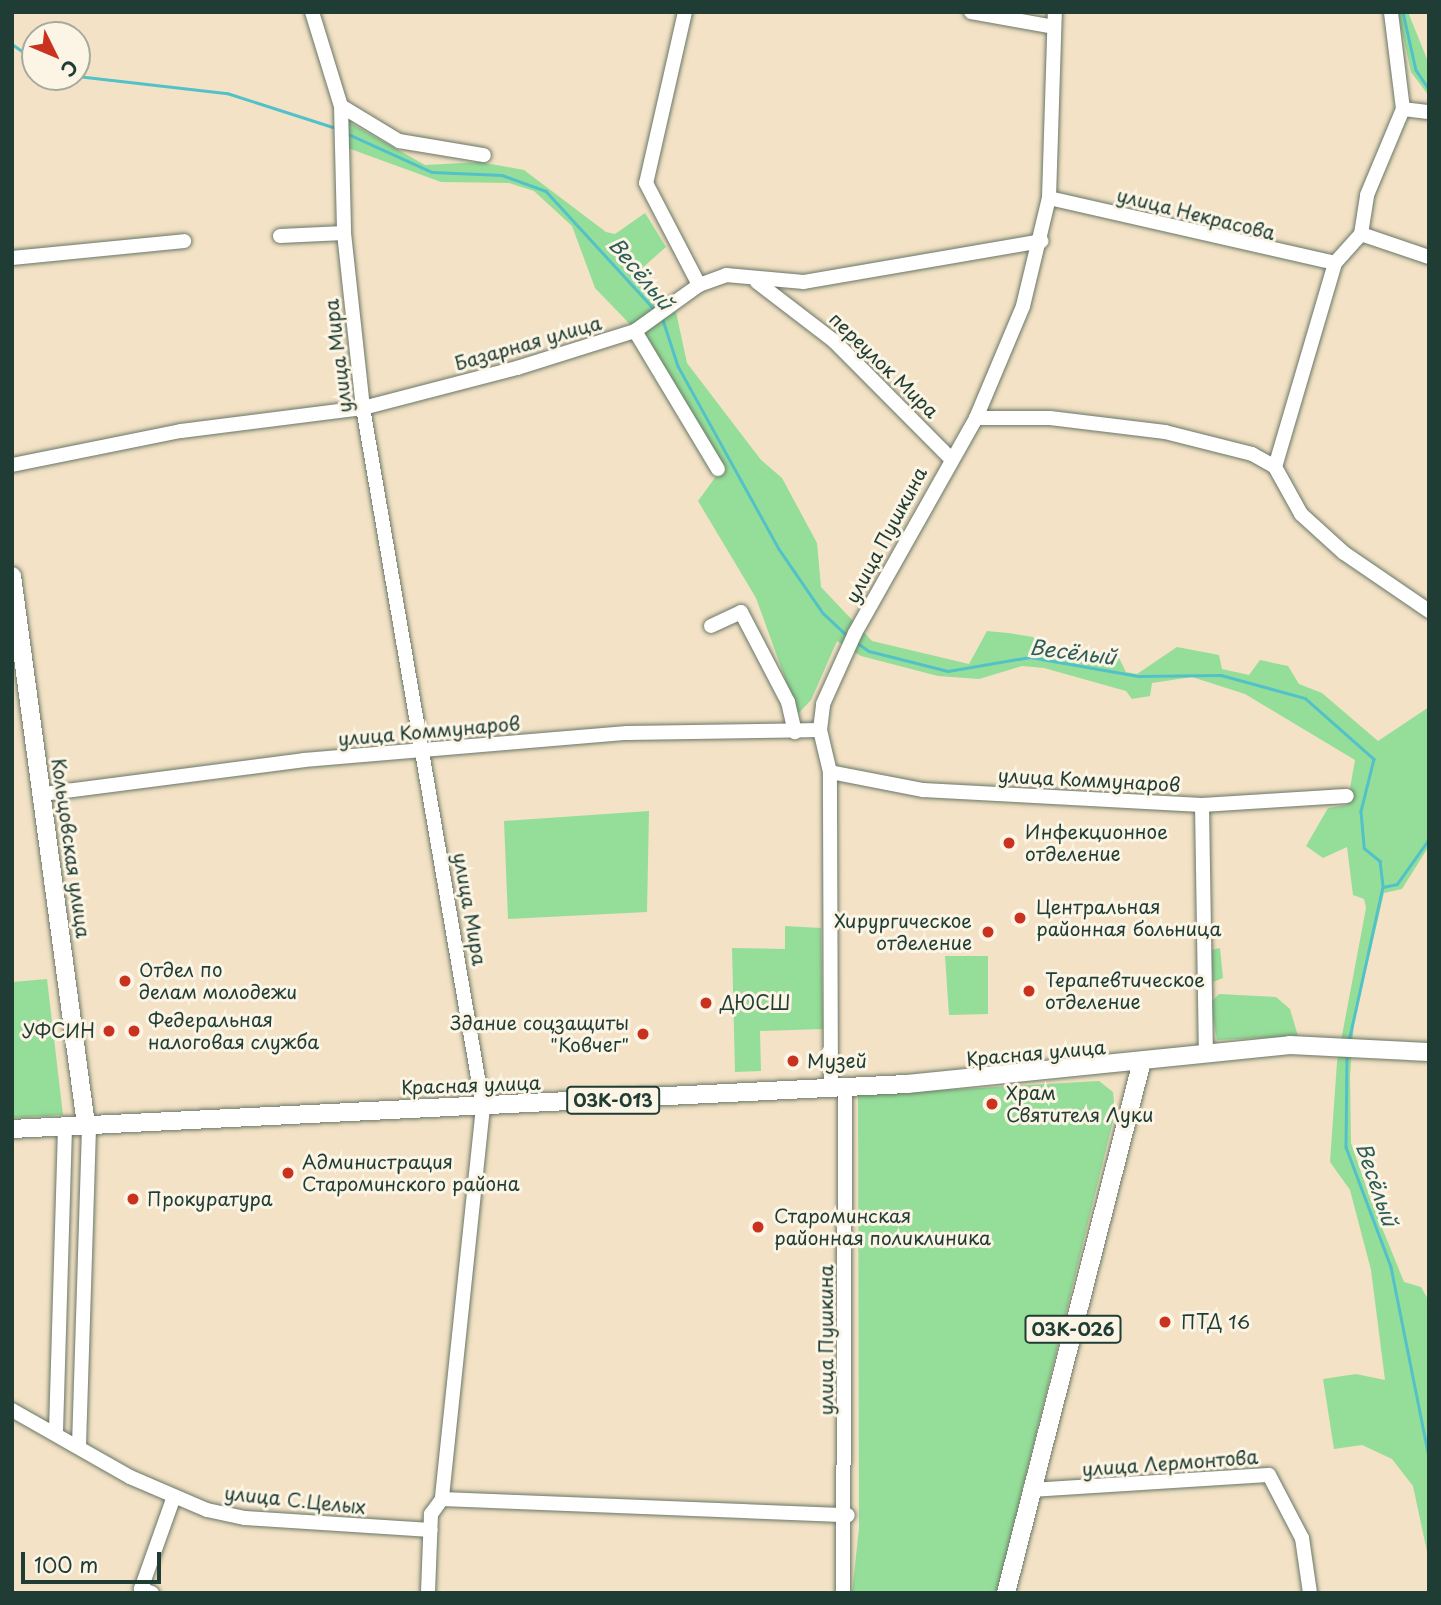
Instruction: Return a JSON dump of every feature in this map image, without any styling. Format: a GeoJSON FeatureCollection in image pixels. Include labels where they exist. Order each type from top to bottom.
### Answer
{"type":"FeatureCollection","features":[{"type":"Feature","properties":{"kind":"main road","name":"Кольцовская улица"},"geometry":{"type":"LineString","coordinates":[[12,576],[88,1125]]}},
{"type":"Feature","properties":{"kind":"main road","name":"Красная улица"},"geometry":{"type":"LineString","coordinates":[[12,1129],[838,1088],[1140,1065],[1206,1050],[1338,1048],[1429,1052]]}},
{"type":"Feature","properties":{"kind":"main road","name":"03К-026"},"geometry":{"type":"LineString","coordinates":[[1006,1593],[1030,1489],[1140,1065]]}},
{"type":"Feature","properties":{"kind":"street","name":"улица Мира"},"geometry":{"type":"LineString","coordinates":[[312,12],[341,106],[345,132],[344,233],[363,408],[483,1107],[442,1499],[431,1514],[428,1593]]}},
{"type":"Feature","properties":{"kind":"street"},"geometry":{"type":"LineString","coordinates":[[685,12],[646,183],[699,285]]}},
{"type":"Feature","properties":{"kind":"street"},"geometry":{"type":"LineString","coordinates":[[971,12],[1054,27]]}},
{"type":"Feature","properties":{"kind":"street","name":"улица Пушкина"},"geometry":{"type":"LineString","coordinates":[[843,1593],[848,1515],[831,772],[820,730],[823,704],[852,638],[949,457],[976,418],[1023,306],[1041,241],[1049,198],[1055,12]]}},
{"type":"Feature","properties":{"kind":"street"},"geometry":{"type":"LineString","coordinates":[[1275,467],[1335,263],[1361,234],[1367,195],[1403,108],[1391,12]]}},
{"type":"Feature","properties":{"kind":"street"},"geometry":{"type":"LineString","coordinates":[[341,106],[399,141],[484,155]]}},
{"type":"Feature","properties":{"kind":"street"},"geometry":{"type":"LineString","coordinates":[[1403,108],[1429,112]]}},
{"type":"Feature","properties":{"kind":"street","name":"улица Некрасова"},"geometry":{"type":"LineString","coordinates":[[1049,198],[1335,263]]}},
{"type":"Feature","properties":{"kind":"street"},"geometry":{"type":"LineString","coordinates":[[280,236],[344,233]]}},
{"type":"Feature","properties":{"kind":"street"},"geometry":{"type":"LineString","coordinates":[[1361,234],[1429,257]]}},
{"type":"Feature","properties":{"kind":"street"},"geometry":{"type":"LineString","coordinates":[[12,258],[184,241]]}},
{"type":"Feature","properties":{"kind":"street","name":"Базарная улица"},"geometry":{"type":"LineString","coordinates":[[12,466],[181,431],[363,408],[641,327],[699,285],[726,275],[756,281],[792,283],[1041,241]]}},
{"type":"Feature","properties":{"kind":"street","name":"переулок Мира"},"geometry":{"type":"LineString","coordinates":[[756,281],[790,303],[949,457]]}},
{"type":"Feature","properties":{"kind":"street"},"geometry":{"type":"LineString","coordinates":[[790,303],[792,283]]}},
{"type":"Feature","properties":{"kind":"street"},"geometry":{"type":"LineString","coordinates":[[641,327],[718,469]]}},
{"type":"Feature","properties":{"kind":"street"},"geometry":{"type":"LineString","coordinates":[[976,418],[1050,418],[1165,432],[1234,447],[1275,467],[1308,520],[1429,611]]}},
{"type":"Feature","properties":{"kind":"street"},"geometry":{"type":"LineString","coordinates":[[711,626],[741,612],[788,702],[795,732]]}},
{"type":"Feature","properties":{"kind":"street","name":"улица Коммунаров"},"geometry":{"type":"LineString","coordinates":[[43,794],[304,760],[422,753],[639,732],[820,730]]}},
{"type":"Feature","properties":{"kind":"street","name":"улица Коммунаров"},"geometry":{"type":"LineString","coordinates":[[831,772],[923,790],[1202,805],[1347,796]]}},
{"type":"Feature","properties":{"kind":"street"},"geometry":{"type":"LineString","coordinates":[[1202,805],[1206,1050]]}},
{"type":"Feature","properties":{"kind":"street","name":"Кольцовская улица"},"geometry":{"type":"LineString","coordinates":[[79,1446],[88,1125]]}},
{"type":"Feature","properties":{"kind":"street"},"geometry":{"type":"LineString","coordinates":[[56,1430],[65,1126]]}},
{"type":"Feature","properties":{"kind":"street"},"geometry":{"type":"LineString","coordinates":[[62,1221],[86,1222]]}},
{"type":"Feature","properties":{"kind":"street","name":"улица С.Целых"},"geometry":{"type":"LineString","coordinates":[[12,1410],[56,1430],[173,1499],[245,1518],[431,1530]]}},
{"type":"Feature","properties":{"kind":"street","name":"улица Лермонтова"},"geometry":{"type":"LineString","coordinates":[[1030,1489],[1269,1475],[1302,1538],[1310,1593]]}},
{"type":"Feature","properties":{"kind":"street"},"geometry":{"type":"LineString","coordinates":[[152,1593],[141,1589],[173,1499]]}},
{"type":"Feature","properties":{"kind":"street"},"geometry":{"type":"LineString","coordinates":[[442,1499],[848,1515]]}},
{"type":"Feature","properties":{"kind":"green space"},"geometry":{"type":"Polygon","coordinates":[[[1398,12],[1408,12],[1429,64],[1429,96],[1411,72],[1398,12]]]}},
{"type":"Feature","properties":{"kind":"green space"},"geometry":{"type":"Polygon","coordinates":[[[345,120],[425,165],[480,162],[524,170],[606,232],[615,234],[645,213],[666,247],[640,270],[676,312],[687,363],[761,460],[782,478],[817,543],[821,587],[872,641],[969,664],[987,631],[1008,633],[1033,637],[1046,653],[1118,656],[1126,672],[1137,674],[1177,647],[1219,655],[1222,669],[1249,675],[1260,660],[1288,666],[1299,684],[1322,693],[1378,741],[1429,707],[1429,846],[1402,889],[1384,893],[1354,1022],[1350,1076],[1351,1143],[1370,1198],[1404,1282],[1421,1287],[1429,1301],[1429,1561],[1413,1486],[1392,1459],[1362,1445],[1334,1449],[1323,1379],[1356,1374],[1385,1380],[1371,1270],[1350,1190],[1330,1162],[1337,1062],[1366,908],[1364,899],[1353,895],[1347,847],[1323,858],[1306,846],[1328,808],[1347,805],[1355,760],[1245,694],[1192,677],[1152,683],[1150,696],[1132,699],[1126,691],[1044,668],[1022,666],[979,679],[938,676],[861,656],[837,641],[811,700],[798,714],[756,598],[698,501],[722,468],[648,343],[595,288],[572,226],[534,191],[509,183],[441,182],[345,147],[345,120]]]}},
{"type":"Feature","properties":{"kind":"green space"},"geometry":{"type":"Polygon","coordinates":[[[649,811],[647,912],[508,919],[504,821],[649,811]]]}},
{"type":"Feature","properties":{"kind":"green space"},"geometry":{"type":"Polygon","coordinates":[[[785,926],[821,928],[823,1029],[760,1031],[761,1071],[735,1072],[732,948],[785,949],[785,926]]]}},
{"type":"Feature","properties":{"kind":"green space"},"geometry":{"type":"Polygon","coordinates":[[[1220,948],[1223,978],[1213,982],[1211,950],[1220,948]]]}},
{"type":"Feature","properties":{"kind":"green space"},"geometry":{"type":"Polygon","coordinates":[[[945,956],[988,956],[988,1014],[949,1015],[945,956]]]}},
{"type":"Feature","properties":{"kind":"green space"},"geometry":{"type":"Polygon","coordinates":[[[47,979],[63,1115],[12,1118],[12,982],[47,979]]]}},
{"type":"Feature","properties":{"kind":"green space"},"geometry":{"type":"Polygon","coordinates":[[[1219,994],[1276,997],[1290,1009],[1298,1036],[1217,1040],[1210,1003],[1219,994]]]}},
{"type":"Feature","properties":{"kind":"green space"},"geometry":{"type":"Polygon","coordinates":[[[1099,1081],[1113,1092],[1115,1113],[997,1593],[852,1593],[859,1528],[858,1095],[1099,1081]]]}},
{"type":"Feature","properties":{"kind":"waterway"},"geometry":{"type":"LineString","coordinates":[[1403,12],[1416,70],[1429,89]]}},
{"type":"Feature","properties":{"kind":"waterway","name":"Весёлый"},"geometry":{"type":"LineString","coordinates":[[12,44],[21,50]]}},
{"type":"Feature","properties":{"kind":"waterway","name":"Весёлый"},"geometry":{"type":"LineString","coordinates":[[91,78],[227,93],[336,128]]}},
{"type":"Feature","properties":{"kind":"waterway","name":"Весёлый"},"geometry":{"type":"LineString","coordinates":[[348,134],[432,172],[502,175],[546,191],[655,310]]}},
{"type":"Feature","properties":{"kind":"waterway","name":"Весёлый"},"geometry":{"type":"LineString","coordinates":[[662,317],[678,366],[779,549],[823,613],[847,635]]}},
{"type":"Feature","properties":{"kind":"waterway","name":"Весёлый"},"geometry":{"type":"LineString","coordinates":[[855,641],[869,651],[948,671],[1030,657],[1139,676],[1221,675],[1305,698],[1374,759],[1361,811],[1364,848],[1380,861],[1383,887],[1349,1041]]}},
{"type":"Feature","properties":{"kind":"waterway"},"geometry":{"type":"LineString","coordinates":[[1383,887],[1397,884],[1429,839]]}},
{"type":"Feature","properties":{"kind":"waterway","name":"Весёлый"},"geometry":{"type":"LineString","coordinates":[[1347,1054],[1346,1147],[1391,1267],[1429,1458]]}},
{"type":"Feature","properties":{"kind":"place","name":"Инфекционное отделение"},"geometry":{"type":"Point","coordinates":[1009,843]}},
{"type":"Feature","properties":{"kind":"place","name":"Центральная районная больница"},"geometry":{"type":"Point","coordinates":[1020,918]}},
{"type":"Feature","properties":{"kind":"place","name":"Хирургическое отделение"},"geometry":{"type":"Point","coordinates":[988,932]}},
{"type":"Feature","properties":{"kind":"place","name":"Отдел по делам молодежи"},"geometry":{"type":"Point","coordinates":[125,981]}},
{"type":"Feature","properties":{"kind":"place","name":"Терапевтическое отделение"},"geometry":{"type":"Point","coordinates":[1029,991]}},
{"type":"Feature","properties":{"kind":"place","name":"ДЮСШ"},"geometry":{"type":"Point","coordinates":[706,1003]}},
{"type":"Feature","properties":{"kind":"place","name":"УФСИН"},"geometry":{"type":"Point","coordinates":[109,1031]}},
{"type":"Feature","properties":{"kind":"place","name":"Федеральная налоговая служба"},"geometry":{"type":"Point","coordinates":[134,1031]}},
{"type":"Feature","properties":{"kind":"place","name":"Здание соцзащиты \"Ковчег\""},"geometry":{"type":"Point","coordinates":[643,1034]}},
{"type":"Feature","properties":{"kind":"place","name":"Музей"},"geometry":{"type":"Point","coordinates":[793,1061]}},
{"type":"Feature","properties":{"kind":"place","name":"Храм Святителя Луки"},"geometry":{"type":"Point","coordinates":[992,1104]}},
{"type":"Feature","properties":{"kind":"place","name":"Администрация Староминского района"},"geometry":{"type":"Point","coordinates":[288,1173]}},
{"type":"Feature","properties":{"kind":"place","name":"Прокуратура"},"geometry":{"type":"Point","coordinates":[133,1199]}},
{"type":"Feature","properties":{"kind":"place","name":"Староминская районная поликлиника"},"geometry":{"type":"Point","coordinates":[758,1227]}},
{"type":"Feature","properties":{"kind":"place","name":"ПТД 16"},"geometry":{"type":"Point","coordinates":[1165,1322]}}]}
